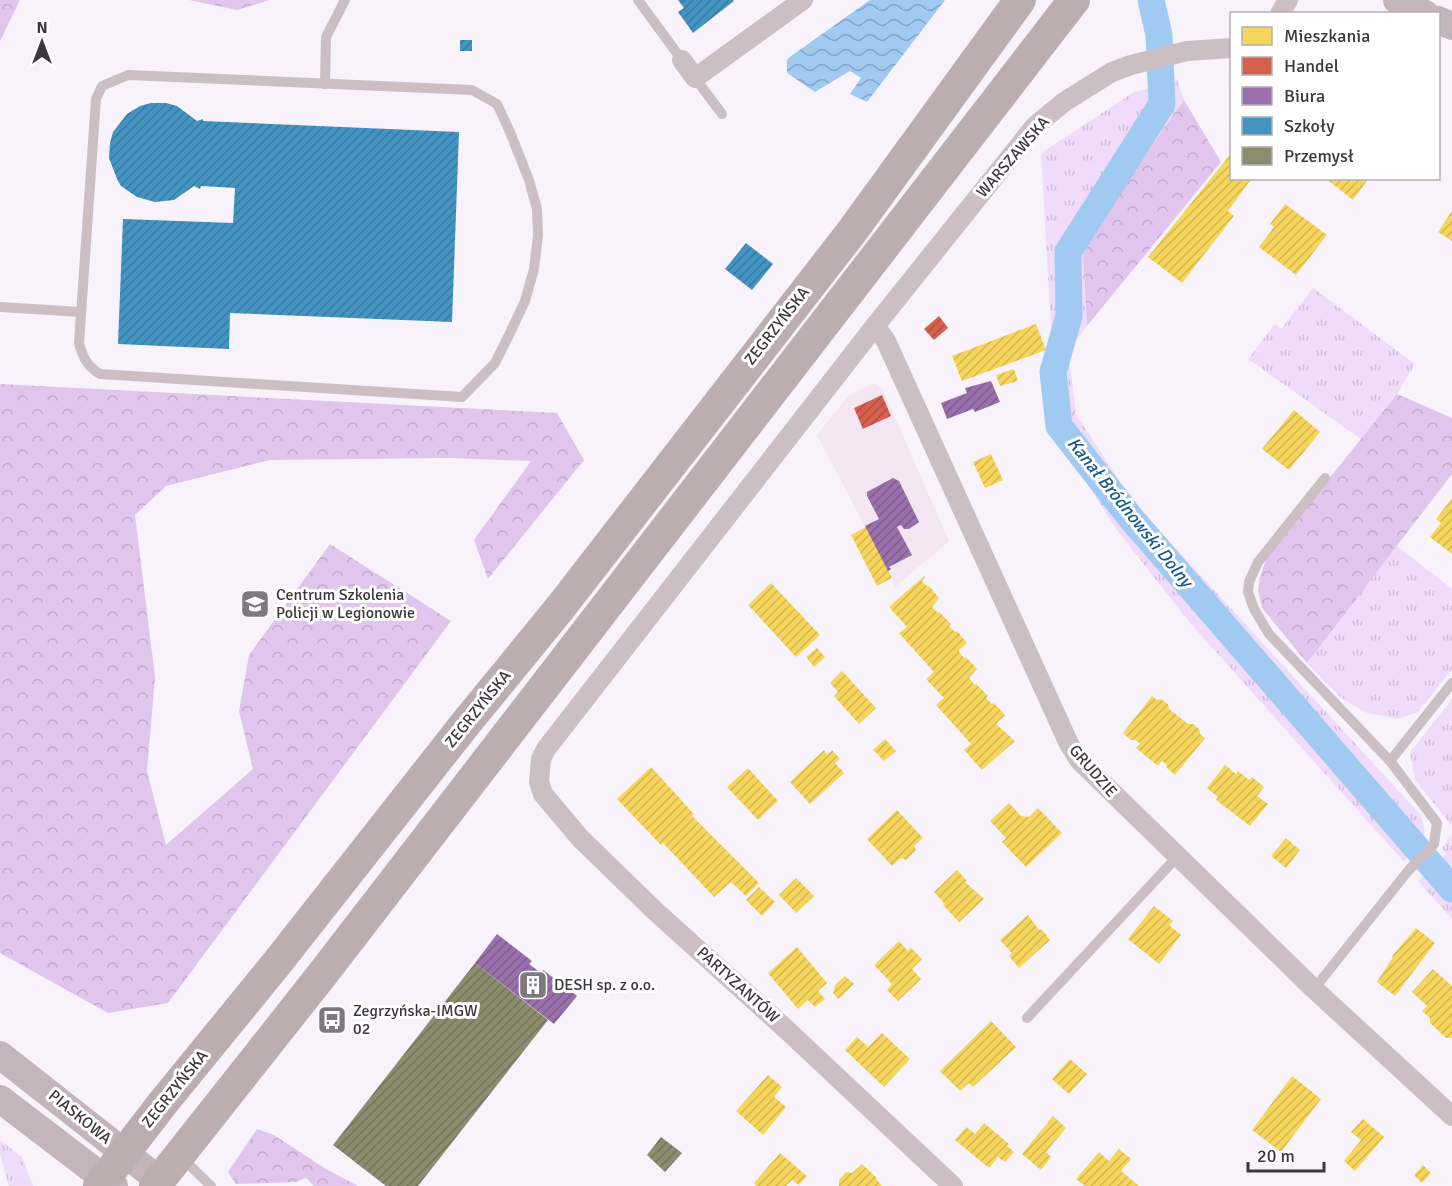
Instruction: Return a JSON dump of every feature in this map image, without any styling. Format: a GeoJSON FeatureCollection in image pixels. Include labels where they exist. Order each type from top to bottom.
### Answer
{"type":"FeatureCollection","features":[{"type":"Feature","properties":{"kind":"main road","name":"ZEGRZYŃSKA"},"geometry":{"type":"LineString","coordinates":[[106,1184],[124,1154],[162,1104],[560,608],[853,230],[1020,0]]}},
{"type":"Feature","properties":{"kind":"main road"},"geometry":{"type":"LineString","coordinates":[[157,1183],[321,976],[1074,0]]}},
{"type":"Feature","properties":{"kind":"street"},"geometry":{"type":"LineString","coordinates":[[682,60],[695,78],[802,0]]}},
{"type":"Feature","properties":{"kind":"street"},"geometry":{"type":"LineString","coordinates":[[1397,0],[1421,12]]}},
{"type":"Feature","properties":{"kind":"street","name":"WARSZAWSKA"},"geometry":{"type":"LineString","coordinates":[[875,326],[1035,126],[1064,102],[1113,72],[1131,65],[1187,51],[1230,48]]}},
{"type":"Feature","properties":{"kind":"street","name":"PARTYZANTÓW"},"geometry":{"type":"LineString","coordinates":[[875,326],[546,749],[541,759],[539,782],[543,794],[580,838],[654,910],[788,1031],[953,1186]]}},
{"type":"Feature","properties":{"kind":"street","name":"GRUDZIE"},"geometry":{"type":"LineString","coordinates":[[875,326],[886,341],[1069,744],[1079,760],[1314,989],[1452,1116]]}},
{"type":"Feature","properties":{"kind":"street","name":"PIASKOWA"},"geometry":{"type":"LineString","coordinates":[[0,1054],[157,1183]]}},
{"type":"Feature","properties":{"kind":"street","name":"PIASKOWA"},"geometry":{"type":"LineString","coordinates":[[0,1099],[106,1184]]}},
{"type":"Feature","properties":{"kind":"lane"},"geometry":{"type":"LineString","coordinates":[[325,84],[326,38],[345,0]]}},
{"type":"Feature","properties":{"kind":"lane"},"geometry":{"type":"LineString","coordinates":[[638,0],[682,60]]}},
{"type":"Feature","properties":{"kind":"lane"},"geometry":{"type":"LineString","coordinates":[[128,75],[325,84],[472,90],[497,104],[530,180],[537,209],[538,236],[534,269],[525,301],[495,363],[462,397],[100,374],[90,368],[79,344],[96,99],[102,86],[128,75]]}},
{"type":"Feature","properties":{"kind":"lane"},"geometry":{"type":"LineString","coordinates":[[695,78],[722,114]]}},
{"type":"Feature","properties":{"kind":"lane"},"geometry":{"type":"LineString","coordinates":[[0,307],[81,312]]}},
{"type":"Feature","properties":{"kind":"lane"},"geometry":{"type":"LineString","coordinates":[[1314,989],[1408,871],[1434,844],[1437,823],[1390,761],[1269,634],[1254,609],[1248,592],[1249,582],[1258,562],[1325,478]]}},
{"type":"Feature","properties":{"kind":"lane"},"geometry":{"type":"LineString","coordinates":[[1390,761],[1452,683]]}},
{"type":"Feature","properties":{"kind":"lane"},"geometry":{"type":"LineString","coordinates":[[1027,1018],[1176,857]]}},
{"type":"Feature","properties":{"kind":"lane"},"geometry":{"type":"LineString","coordinates":[[179,1155],[211,1186]]}},
{"type":"Feature","properties":{"kind":"shaded area"},"geometry":{"type":"Polygon","coordinates":[[[874,383],[883,390],[949,541],[895,587],[817,435],[848,396],[874,383]]]}},
{"type":"Feature","properties":{"kind":"green space"},"geometry":{"type":"Polygon","coordinates":[[[0,0],[20,0],[0,41],[0,0]]]}},
{"type":"Feature","properties":{"kind":"green space"},"geometry":{"type":"Polygon","coordinates":[[[189,0],[270,0],[237,10],[189,0]]]}},
{"type":"Feature","properties":{"kind":"green space"},"geometry":{"type":"Polygon","coordinates":[[[1177,80],[1184,100],[1087,237],[1083,255],[1087,326],[1068,350],[1076,414],[1134,503],[1420,814],[1424,827],[1424,840],[1404,862],[1190,623],[1116,529],[1050,425],[1042,396],[1042,369],[1046,350],[1052,347],[1041,153],[1134,92],[1177,80]]]}},
{"type":"Feature","properties":{"kind":"green space"},"geometry":{"type":"Polygon","coordinates":[[[1184,100],[1221,162],[1087,326],[1083,255],[1087,237],[1184,100]]]}},
{"type":"Feature","properties":{"kind":"green space"},"geometry":{"type":"Polygon","coordinates":[[[1313,288],[1415,364],[1397,394],[1361,439],[1248,359],[1275,324],[1281,329],[1313,288]]]}},
{"type":"Feature","properties":{"kind":"green space"},"geometry":{"type":"Polygon","coordinates":[[[0,384],[557,413],[584,460],[488,579],[474,540],[531,461],[447,458],[270,460],[166,486],[135,515],[155,677],[147,771],[166,845],[253,769],[239,711],[249,655],[330,544],[451,621],[168,1003],[108,1013],[0,953],[0,384]]]}},
{"type":"Feature","properties":{"kind":"green space"},"geometry":{"type":"Polygon","coordinates":[[[1397,394],[1452,418],[1452,474],[1307,663],[1262,608],[1258,590],[1267,556],[1397,394]]]}},
{"type":"Feature","properties":{"kind":"green space"},"geometry":{"type":"Polygon","coordinates":[[[1396,545],[1452,589],[1452,669],[1418,712],[1398,719],[1367,713],[1341,698],[1307,663],[1396,545]]]}},
{"type":"Feature","properties":{"kind":"green space"},"geometry":{"type":"Polygon","coordinates":[[[1452,699],[1452,826],[1415,780],[1410,752],[1452,699]]]}},
{"type":"Feature","properties":{"kind":"green space"},"geometry":{"type":"Polygon","coordinates":[[[1452,835],[1452,919],[1418,881],[1446,854],[1442,848],[1452,835]]]}},
{"type":"Feature","properties":{"kind":"green space"},"geometry":{"type":"Polygon","coordinates":[[[257,1129],[274,1135],[326,1169],[358,1186],[314,1186],[306,1178],[296,1182],[236,1184],[228,1172],[257,1129]]]}},
{"type":"Feature","properties":{"kind":"green space"},"geometry":{"type":"Polygon","coordinates":[[[0,1140],[22,1157],[33,1186],[9,1186],[0,1154],[0,1140]]]}},
{"type":"Feature","properties":{"kind":"water"},"geometry":{"type":"Polygon","coordinates":[[[870,0],[945,0],[867,102],[850,94],[861,78],[850,71],[815,92],[787,73],[787,59],[870,0]]]}},
{"type":"Feature","properties":{"kind":"building: Mieszkania"},"geometry":{"type":"Polygon","coordinates":[[[1230,157],[1230,180],[1251,180],[1228,211],[1234,216],[1182,283],[1148,257],[1230,157]]]}},
{"type":"Feature","properties":{"kind":"building: Mieszkania"},"geometry":{"type":"Polygon","coordinates":[[[1328,180],[1368,180],[1353,200],[1328,180]]]}},
{"type":"Feature","properties":{"kind":"building: Mieszkania"},"geometry":{"type":"Polygon","coordinates":[[[1285,204],[1327,235],[1296,275],[1259,247],[1274,227],[1270,224],[1285,204]]]}},
{"type":"Feature","properties":{"kind":"building: Mieszkania"},"geometry":{"type":"Polygon","coordinates":[[[1452,211],[1452,241],[1438,232],[1452,211]]]}},
{"type":"Feature","properties":{"kind":"building: Mieszkania"},"geometry":{"type":"Polygon","coordinates":[[[1036,324],[1046,350],[962,381],[952,356],[1036,324]]]}},
{"type":"Feature","properties":{"kind":"building: Mieszkania"},"geometry":{"type":"Polygon","coordinates":[[[1014,369],[1018,381],[1000,386],[996,375],[1014,369]]]}},
{"type":"Feature","properties":{"kind":"building: Mieszkania"},"geometry":{"type":"Polygon","coordinates":[[[1294,410],[1320,432],[1289,470],[1262,449],[1294,410]]]}},
{"type":"Feature","properties":{"kind":"building: Mieszkania"},"geometry":{"type":"Polygon","coordinates":[[[991,454],[1003,480],[985,488],[973,462],[991,454]]]}},
{"type":"Feature","properties":{"kind":"building: Mieszkania"},"geometry":{"type":"Polygon","coordinates":[[[1452,498],[1452,554],[1430,537],[1441,523],[1436,519],[1452,498]]]}},
{"type":"Feature","properties":{"kind":"building: Mieszkania"},"geometry":{"type":"Polygon","coordinates":[[[866,527],[892,578],[877,586],[851,535],[866,527]]]}},
{"type":"Feature","properties":{"kind":"building: Mieszkania"},"geometry":{"type":"Polygon","coordinates":[[[924,576],[922,581],[939,598],[932,607],[967,643],[959,652],[977,669],[969,678],[1005,715],[996,724],[1015,741],[982,770],[964,750],[971,744],[936,705],[944,698],[926,679],[934,672],[899,633],[907,627],[889,607],[924,576]]]}},
{"type":"Feature","properties":{"kind":"building: Mieszkania"},"geometry":{"type":"Polygon","coordinates":[[[771,583],[820,635],[796,657],[748,605],[771,583]]]}},
{"type":"Feature","properties":{"kind":"building: Mieszkania"},"geometry":{"type":"Polygon","coordinates":[[[817,648],[825,657],[814,667],[806,657],[817,648]]]}},
{"type":"Feature","properties":{"kind":"building: Mieszkania"},"geometry":{"type":"Polygon","coordinates":[[[842,671],[876,708],[859,724],[834,696],[838,692],[830,683],[842,671]]]}},
{"type":"Feature","properties":{"kind":"building: Mieszkania"},"geometry":{"type":"Polygon","coordinates":[[[1152,696],[1168,704],[1169,709],[1188,724],[1193,724],[1205,738],[1175,775],[1162,761],[1158,766],[1136,748],[1140,743],[1131,740],[1123,733],[1152,696]]]}},
{"type":"Feature","properties":{"kind":"building: Mieszkania"},"geometry":{"type":"Polygon","coordinates":[[[885,739],[896,751],[884,761],[873,750],[885,739]]]}},
{"type":"Feature","properties":{"kind":"building: Mieszkania"},"geometry":{"type":"Polygon","coordinates":[[[824,750],[827,755],[832,750],[840,759],[835,763],[844,773],[810,804],[790,782],[824,750]]]}},
{"type":"Feature","properties":{"kind":"building: Mieszkania"},"geometry":{"type":"Polygon","coordinates":[[[1225,765],[1236,774],[1238,771],[1249,780],[1252,777],[1264,787],[1257,796],[1268,804],[1250,826],[1216,800],[1218,797],[1207,788],[1225,765]]]}},
{"type":"Feature","properties":{"kind":"building: Mieszkania"},"geometry":{"type":"Polygon","coordinates":[[[651,767],[694,814],[692,816],[759,883],[746,896],[731,882],[714,897],[617,799],[651,767]]]}},
{"type":"Feature","properties":{"kind":"building: Mieszkania"},"geometry":{"type":"Polygon","coordinates":[[[748,768],[778,801],[758,820],[727,787],[748,768]]]}},
{"type":"Feature","properties":{"kind":"building: Mieszkania"},"geometry":{"type":"Polygon","coordinates":[[[1009,803],[1021,816],[1029,817],[1038,808],[1062,833],[1026,867],[1002,842],[1006,838],[990,821],[1009,803]]]}},
{"type":"Feature","properties":{"kind":"building: Mieszkania"},"geometry":{"type":"Polygon","coordinates":[[[897,810],[923,838],[914,846],[916,850],[906,860],[901,858],[892,866],[867,839],[897,810]]]}},
{"type":"Feature","properties":{"kind":"building: Mieszkania"},"geometry":{"type":"Polygon","coordinates":[[[1286,838],[1300,850],[1286,868],[1271,856],[1286,838]]]}},
{"type":"Feature","properties":{"kind":"building: Mieszkania"},"geometry":{"type":"Polygon","coordinates":[[[957,870],[967,881],[965,882],[984,899],[959,922],[934,892],[957,870]]]}},
{"type":"Feature","properties":{"kind":"building: Mieszkania"},"geometry":{"type":"Polygon","coordinates":[[[796,878],[814,896],[796,913],[779,895],[796,878]]]}},
{"type":"Feature","properties":{"kind":"building: Mieszkania"},"geometry":{"type":"Polygon","coordinates":[[[759,887],[775,902],[762,916],[746,900],[759,887]]]}},
{"type":"Feature","properties":{"kind":"building: Mieszkania"},"geometry":{"type":"Polygon","coordinates":[[[1154,906],[1173,921],[1169,925],[1181,935],[1159,964],[1128,939],[1154,906]]]}},
{"type":"Feature","properties":{"kind":"building: Mieszkania"},"geometry":{"type":"Polygon","coordinates":[[[1028,915],[1050,940],[1019,968],[1009,956],[1012,953],[1000,940],[1028,915]]]}},
{"type":"Feature","properties":{"kind":"building: Mieszkania"},"geometry":{"type":"Polygon","coordinates":[[[1416,928],[1435,943],[1395,996],[1377,982],[1392,956],[1416,928]]]}},
{"type":"Feature","properties":{"kind":"building: Mieszkania"},"geometry":{"type":"Polygon","coordinates":[[[899,941],[908,951],[911,948],[922,959],[912,969],[921,979],[898,1001],[887,990],[892,984],[874,965],[899,941]]]}},
{"type":"Feature","properties":{"kind":"building: Mieszkania"},"geometry":{"type":"Polygon","coordinates":[[[797,947],[827,983],[818,991],[825,999],[815,1007],[808,1000],[798,1009],[768,973],[797,947]]]}},
{"type":"Feature","properties":{"kind":"building: Mieszkania"},"geometry":{"type":"Polygon","coordinates":[[[1433,969],[1452,986],[1452,1038],[1446,1038],[1430,1023],[1430,1018],[1422,1011],[1427,1006],[1412,992],[1433,969]]]}},
{"type":"Feature","properties":{"kind":"building: Mieszkania"},"geometry":{"type":"Polygon","coordinates":[[[845,976],[854,984],[838,999],[833,993],[836,984],[845,976]]]}},
{"type":"Feature","properties":{"kind":"building: Mieszkania"},"geometry":{"type":"Polygon","coordinates":[[[991,1021],[1016,1047],[973,1087],[969,1083],[960,1091],[940,1071],[991,1021]]]}},
{"type":"Feature","properties":{"kind":"building: Mieszkania"},"geometry":{"type":"Polygon","coordinates":[[[882,1033],[910,1059],[884,1087],[845,1050],[857,1037],[868,1047],[882,1033]]]}},
{"type":"Feature","properties":{"kind":"building: Mieszkania"},"geometry":{"type":"Polygon","coordinates":[[[1070,1059],[1087,1074],[1069,1094],[1052,1079],[1070,1059]]]}},
{"type":"Feature","properties":{"kind":"building: Mieszkania"},"geometry":{"type":"Polygon","coordinates":[[[768,1075],[782,1087],[774,1097],[786,1107],[763,1135],[736,1111],[768,1075]]]}},
{"type":"Feature","properties":{"kind":"building: Mieszkania"},"geometry":{"type":"Polygon","coordinates":[[[1292,1076],[1321,1099],[1281,1152],[1252,1130],[1292,1076]]]}},
{"type":"Feature","properties":{"kind":"building: Mieszkania"},"geometry":{"type":"Polygon","coordinates":[[[1053,1116],[1066,1128],[1046,1152],[1051,1157],[1041,1170],[1022,1154],[1053,1116]]]}},
{"type":"Feature","properties":{"kind":"building: Mieszkania"},"geometry":{"type":"Polygon","coordinates":[[[1363,1119],[1384,1137],[1355,1171],[1344,1161],[1361,1140],[1351,1132],[1363,1119]]]}},
{"type":"Feature","properties":{"kind":"building: Mieszkania"},"geometry":{"type":"Polygon","coordinates":[[[984,1123],[1009,1144],[1007,1146],[1014,1152],[1005,1162],[998,1157],[989,1168],[955,1140],[966,1127],[975,1134],[984,1123]]]}},
{"type":"Feature","properties":{"kind":"building: Mieszkania"},"geometry":{"type":"Polygon","coordinates":[[[1119,1149],[1131,1159],[1121,1171],[1139,1186],[1085,1186],[1076,1179],[1099,1152],[1109,1161],[1119,1149]]]}},
{"type":"Feature","properties":{"kind":"building: Mieszkania"},"geometry":{"type":"Polygon","coordinates":[[[780,1153],[807,1176],[799,1185],[792,1180],[786,1186],[756,1186],[754,1183],[780,1153]]]}},
{"type":"Feature","properties":{"kind":"building: Mieszkania"},"geometry":{"type":"Polygon","coordinates":[[[862,1164],[882,1186],[839,1186],[839,1180],[846,1172],[852,1173],[862,1164]]]}},
{"type":"Feature","properties":{"kind":"building: Mieszkania"},"geometry":{"type":"Polygon","coordinates":[[[1423,1165],[1431,1173],[1422,1183],[1414,1175],[1423,1165]]]}},
{"type":"Feature","properties":{"kind":"building: Handel"},"geometry":{"type":"Polygon","coordinates":[[[939,316],[948,328],[934,340],[924,329],[939,316]]]}},
{"type":"Feature","properties":{"kind":"building: Handel"},"geometry":{"type":"Polygon","coordinates":[[[882,395],[891,416],[863,429],[854,408],[882,395]]]}},
{"type":"Feature","properties":{"kind":"building: Biura"},"geometry":{"type":"Polygon","coordinates":[[[991,381],[1000,402],[975,412],[973,409],[947,419],[941,403],[967,393],[965,388],[991,381]]]}},
{"type":"Feature","properties":{"kind":"building: Biura"},"geometry":{"type":"Polygon","coordinates":[[[893,478],[899,481],[919,522],[909,529],[904,529],[901,525],[897,527],[912,555],[889,567],[891,569],[888,571],[865,526],[879,519],[867,492],[893,478]]]}},
{"type":"Feature","properties":{"kind":"building: Biura","name":"DESH sp. z o.o."},"geometry":{"type":"Polygon","coordinates":[[[497,934],[532,961],[529,964],[541,973],[543,970],[577,996],[554,1024],[475,963],[497,934]]]}},
{"type":"Feature","properties":{"kind":"building: Szkoły"},"geometry":{"type":"Polygon","coordinates":[[[678,0],[734,1],[693,33],[678,12],[684,8],[678,0]]]}},
{"type":"Feature","properties":{"kind":"building: Szkoły"},"geometry":{"type":"Polygon","coordinates":[[[460,40],[472,40],[472,51],[460,51],[460,40]]]}},
{"type":"Feature","properties":{"kind":"building: Szkoły"},"geometry":{"type":"Polygon","coordinates":[[[151,103],[177,106],[197,121],[203,119],[203,121],[459,132],[452,322],[230,313],[229,349],[118,344],[123,219],[233,223],[235,188],[201,186],[200,189],[194,186],[174,200],[155,202],[137,197],[121,186],[109,158],[113,132],[127,114],[140,106],[151,103]]]}},
{"type":"Feature","properties":{"kind":"building: Szkoły"},"geometry":{"type":"Polygon","coordinates":[[[746,243],[773,264],[752,290],[725,269],[746,243]]]}},
{"type":"Feature","properties":{"kind":"building: Przemysł"},"geometry":{"type":"Polygon","coordinates":[[[475,963],[548,1020],[418,1186],[386,1186],[333,1145],[475,963]]]}},
{"type":"Feature","properties":{"kind":"building: Przemysł"},"geometry":{"type":"Polygon","coordinates":[[[661,1137],[682,1153],[665,1172],[647,1155],[661,1137]]]}},
{"type":"Feature","properties":{"kind":"waterway","name":"Kanał Bródnowski Dolny"},"geometry":{"type":"LineString","coordinates":[[1151,0],[1159,35],[1162,104],[1068,252],[1069,316],[1053,372],[1059,426],[1130,517],[1452,889]]}},
{"type":"Feature","properties":{"kind":"place","name":"Centrum Szkolenia Policji w Legionowie"},"geometry":{"type":"Point","coordinates":[255,604]}},
{"type":"Feature","properties":{"kind":"place","name":"DESH sp. z o.o."},"geometry":{"type":"Point","coordinates":[533,985]}},
{"type":"Feature","properties":{"kind":"place","name":"Zegrzyńska-IMGW 02"},"geometry":{"type":"Point","coordinates":[332,1020]}}]}
